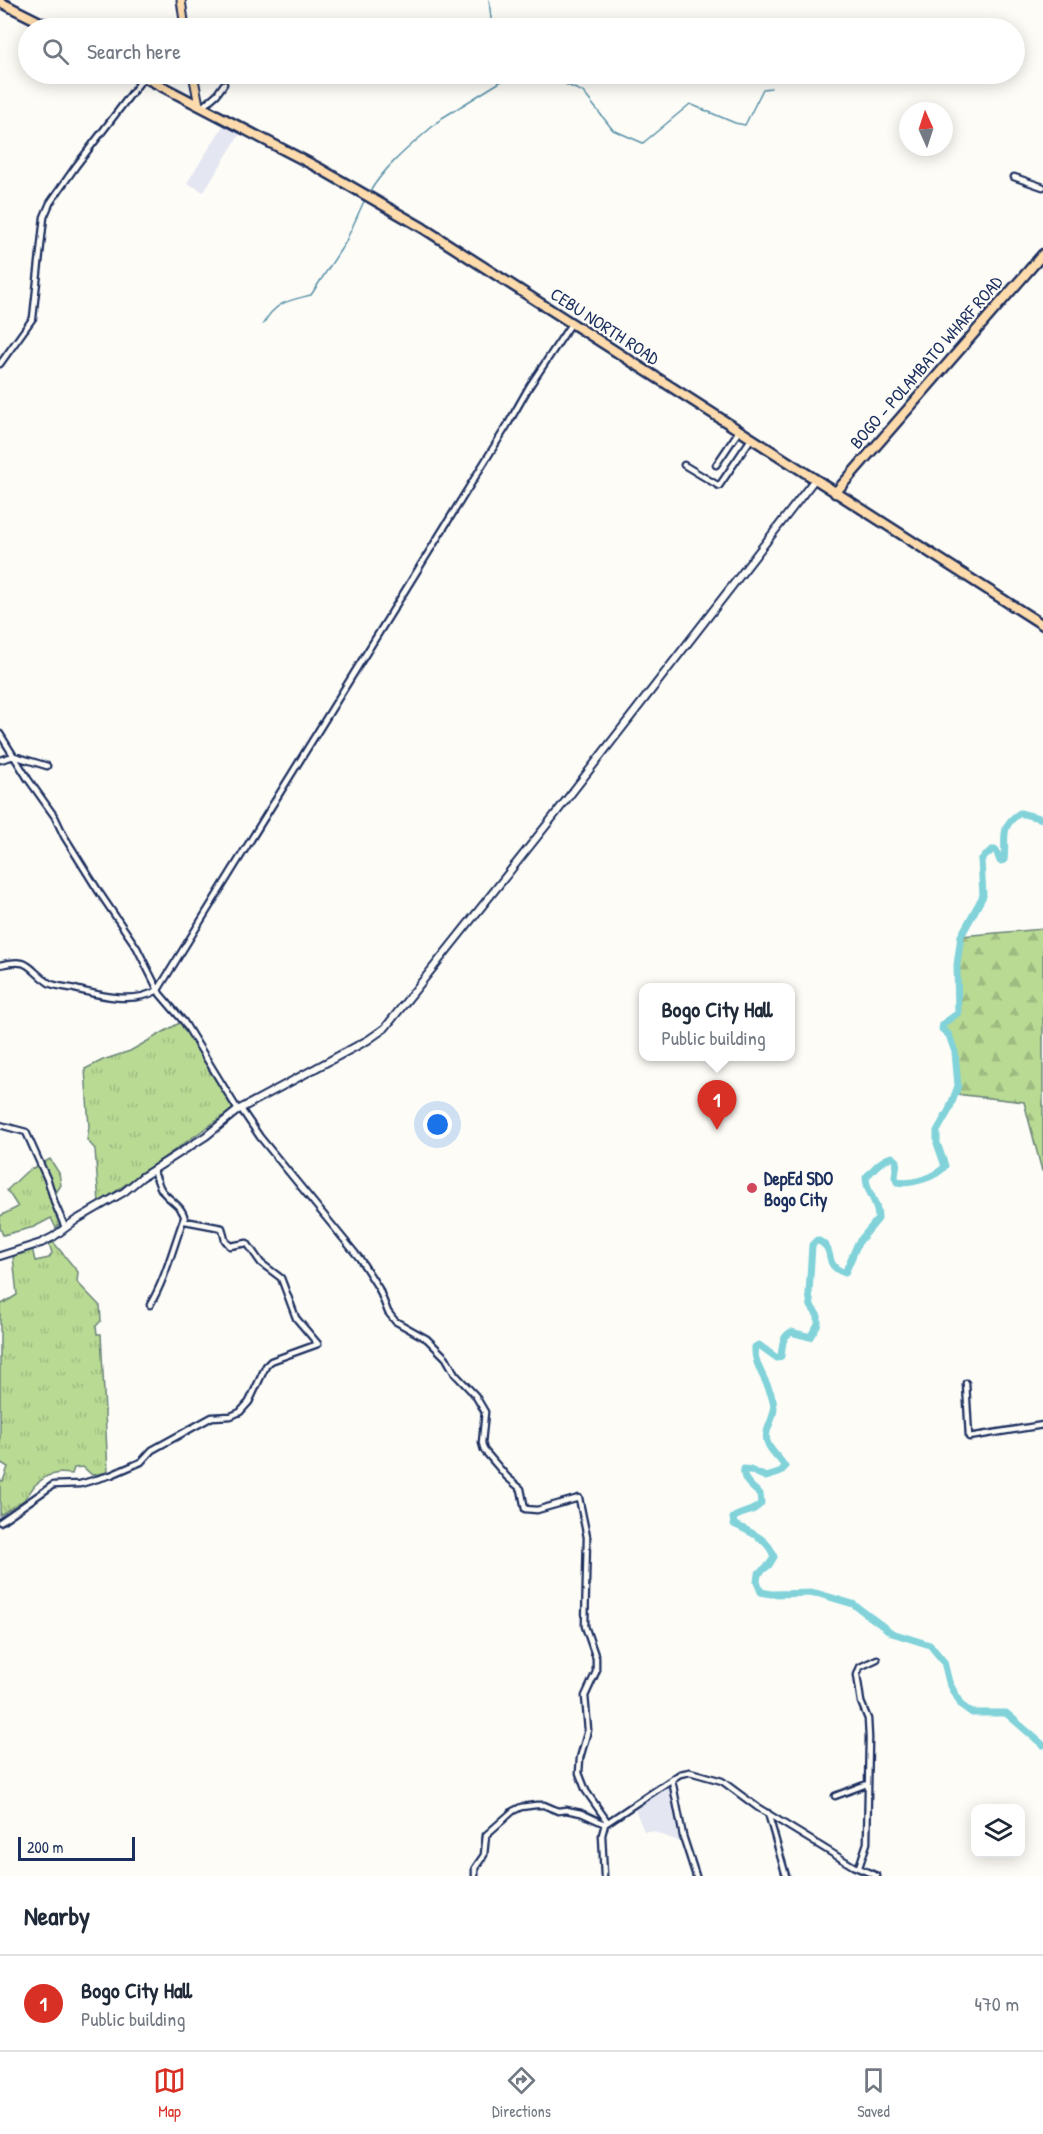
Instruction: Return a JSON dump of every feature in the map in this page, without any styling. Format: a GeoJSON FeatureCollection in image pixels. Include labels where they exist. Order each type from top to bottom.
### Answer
{"type":"FeatureCollection","features":[{"type":"Feature","properties":{"kind":"highway"},"geometry":{"type":"LineString","coordinates":[[0,2],[32,18]]}},
{"type":"Feature","properties":{"kind":"highway","name":"CEBU NORTH ROAD"},"geometry":{"type":"LineString","coordinates":[[158,84],[371,197],[1043,625]]}},
{"type":"Feature","properties":{"kind":"highway","name":"BOGO – POLAMBATO WHARF ROAD"},"geometry":{"type":"LineString","coordinates":[[835,492],[1043,254]]}},
{"type":"Feature","properties":{"kind":"main road"},"geometry":{"type":"LineString","coordinates":[[181,0],[184,18]]}},
{"type":"Feature","properties":{"kind":"main road"},"geometry":{"type":"LineString","coordinates":[[196,84],[201,106]]}},
{"type":"Feature","properties":{"kind":"street"},"geometry":{"type":"LineString","coordinates":[[0,364],[33,318],[44,218],[50,202],[135,84]]}},
{"type":"Feature","properties":{"kind":"street"},"geometry":{"type":"LineString","coordinates":[[201,106],[217,94],[224,84]]}},
{"type":"Feature","properties":{"kind":"street"},"geometry":{"type":"LineString","coordinates":[[1014,177],[1043,188]]}},
{"type":"Feature","properties":{"kind":"street"},"geometry":{"type":"LineString","coordinates":[[0,965],[15,961],[29,965],[50,983],[120,998],[151,994],[158,990],[529,387],[571,324]]}},
{"type":"Feature","properties":{"kind":"street"},"geometry":{"type":"LineString","coordinates":[[716,465],[740,431]]}},
{"type":"Feature","properties":{"kind":"street"},"geometry":{"type":"LineString","coordinates":[[684,465],[719,486],[751,439]]}},
{"type":"Feature","properties":{"kind":"street"},"geometry":{"type":"LineString","coordinates":[[0,1256],[53,1237],[206,1136],[239,1109],[368,1040],[385,1028],[547,825],[815,479]]}},
{"type":"Feature","properties":{"kind":"street"},"geometry":{"type":"LineString","coordinates":[[0,734],[28,779],[56,817],[64,836],[136,948],[158,990],[184,1022],[239,1109],[360,1259],[374,1280],[394,1321],[427,1339],[446,1358],[455,1374],[475,1395],[485,1412],[482,1443],[484,1450],[507,1478],[521,1489],[525,1509],[537,1510],[579,1498],[587,1537],[585,1626],[597,1658],[596,1672],[585,1696],[588,1730],[580,1758],[579,1773],[585,1791],[606,1823]]}},
{"type":"Feature","properties":{"kind":"street"},"geometry":{"type":"LineString","coordinates":[[0,760],[14,756],[47,766]]}},
{"type":"Feature","properties":{"kind":"street"},"geometry":{"type":"LineString","coordinates":[[0,1125],[26,1132],[65,1227]]}},
{"type":"Feature","properties":{"kind":"street"},"geometry":{"type":"LineString","coordinates":[[0,1522],[53,1485],[80,1484],[111,1475],[141,1462],[152,1450],[212,1417],[231,1416],[240,1412],[249,1402],[266,1366],[271,1361],[318,1344],[296,1318],[281,1278],[261,1263],[247,1243],[231,1246],[225,1240],[222,1228],[185,1221],[185,1216],[162,1191],[152,1171]]}},
{"type":"Feature","properties":{"kind":"street"},"geometry":{"type":"LineString","coordinates":[[150,1305],[162,1285],[185,1216]]}},
{"type":"Feature","properties":{"kind":"street"},"geometry":{"type":"LineString","coordinates":[[966,1383],[969,1437],[1043,1425]]}},
{"type":"Feature","properties":{"kind":"street"},"geometry":{"type":"LineString","coordinates":[[859,1868],[867,1843],[868,1719],[861,1702],[858,1670],[877,1659]]}},
{"type":"Feature","properties":{"kind":"street"},"geometry":{"type":"LineString","coordinates":[[604,1876],[602,1835],[606,1823],[686,1772],[722,1781],[768,1813],[859,1868],[877,1876]]}},
{"type":"Feature","properties":{"kind":"street"},"geometry":{"type":"LineString","coordinates":[[672,1780],[683,1836],[696,1876]]}},
{"type":"Feature","properties":{"kind":"street"},"geometry":{"type":"LineString","coordinates":[[835,1796],[867,1784]]}},
{"type":"Feature","properties":{"kind":"street"},"geometry":{"type":"LineString","coordinates":[[474,1876],[475,1868],[484,1855],[486,1835],[513,1811],[521,1807],[544,1805],[558,1810],[566,1809],[606,1823]]}},
{"type":"Feature","properties":{"kind":"street"},"geometry":{"type":"LineString","coordinates":[[768,1813],[786,1876]]}},
{"type":"Feature","properties":{"kind":"shaded area"},"geometry":{"type":"Polygon","coordinates":[[[225,123],[241,132],[204,192],[187,183],[225,123]]]}},
{"type":"Feature","properties":{"kind":"shaded area"},"geometry":{"type":"Polygon","coordinates":[[[670,1783],[680,1842],[653,1831],[644,1831],[634,1807],[670,1783]]]}},
{"type":"Feature","properties":{"kind":"green space"},"geometry":{"type":"Polygon","coordinates":[[[1043,929],[1042,1171],[1024,1102],[956,1094],[957,1060],[951,1042],[942,1029],[943,1024],[958,1013],[957,965],[961,936],[1043,929]]]}},
{"type":"Feature","properties":{"kind":"green space"},"geometry":{"type":"Polygon","coordinates":[[[181,1022],[233,1109],[99,1203],[95,1149],[87,1140],[89,1127],[85,1069],[130,1051],[181,1022]]]}},
{"type":"Feature","properties":{"kind":"green space"},"geometry":{"type":"Polygon","coordinates":[[[50,1159],[59,1173],[61,1185],[52,1199],[61,1223],[56,1228],[51,1218],[34,1227],[3,1235],[0,1228],[0,1216],[18,1207],[7,1190],[26,1172],[50,1159]]]}},
{"type":"Feature","properties":{"kind":"green space"},"geometry":{"type":"Polygon","coordinates":[[[49,1243],[54,1243],[78,1272],[77,1282],[100,1306],[101,1321],[96,1326],[97,1334],[101,1334],[108,1472],[92,1475],[83,1467],[74,1468],[72,1474],[59,1473],[47,1476],[35,1485],[24,1500],[0,1515],[0,1480],[3,1481],[8,1467],[0,1462],[0,1305],[17,1295],[13,1256],[32,1248],[35,1261],[49,1258],[52,1253],[49,1243]]]}},
{"type":"Feature","properties":{"kind":"waterway"},"geometry":{"type":"LineString","coordinates":[[489,0],[491,18]]}},
{"type":"Feature","properties":{"kind":"waterway"},"geometry":{"type":"LineString","coordinates":[[442,118],[497,84]]}},
{"type":"Feature","properties":{"kind":"waterway"},"geometry":{"type":"LineString","coordinates":[[565,84],[583,92],[613,130],[643,143],[690,104],[745,125],[763,89],[771,88]]}},
{"type":"Feature","properties":{"kind":"waterway"},"geometry":{"type":"LineString","coordinates":[[369,193],[392,163],[440,120]]}},
{"type":"Feature","properties":{"kind":"waterway"},"geometry":{"type":"LineString","coordinates":[[263,324],[278,307],[311,295],[345,243],[365,199]]}},
{"type":"Feature","properties":{"kind":"waterway"},"geometry":{"type":"LineString","coordinates":[[1043,819],[1020,813],[1006,828],[1004,860],[1000,861],[996,850],[992,850],[981,860],[983,896],[961,936],[957,965],[958,1013],[943,1024],[942,1029],[949,1035],[955,1052],[958,1086],[949,1110],[937,1131],[937,1143],[945,1166],[936,1174],[923,1179],[897,1182],[895,1177],[897,1161],[892,1157],[881,1162],[866,1177],[878,1219],[858,1243],[845,1273],[833,1265],[829,1252],[823,1244],[817,1240],[812,1245],[809,1294],[811,1306],[818,1316],[818,1324],[810,1337],[791,1332],[788,1334],[783,1342],[781,1356],[777,1358],[759,1345],[755,1347],[757,1362],[773,1400],[774,1408],[766,1435],[767,1440],[785,1467],[779,1473],[766,1477],[744,1469],[746,1480],[760,1494],[761,1503],[755,1509],[733,1518],[734,1524],[752,1533],[772,1551],[774,1557],[769,1565],[758,1574],[757,1582],[761,1592],[771,1594],[816,1593],[853,1604],[892,1633],[930,1645],[944,1662],[949,1682],[961,1705],[972,1713],[1006,1713],[1043,1745]]}},
{"type":"Feature","properties":{"kind":"place","name":"Bogo City Hall"},"geometry":{"type":"Point","coordinates":[717,1130]}},
{"type":"Feature","properties":{"kind":"place","name":"DepEd SDO Bogo City"},"geometry":{"type":"Point","coordinates":[752,1188]}}]}
